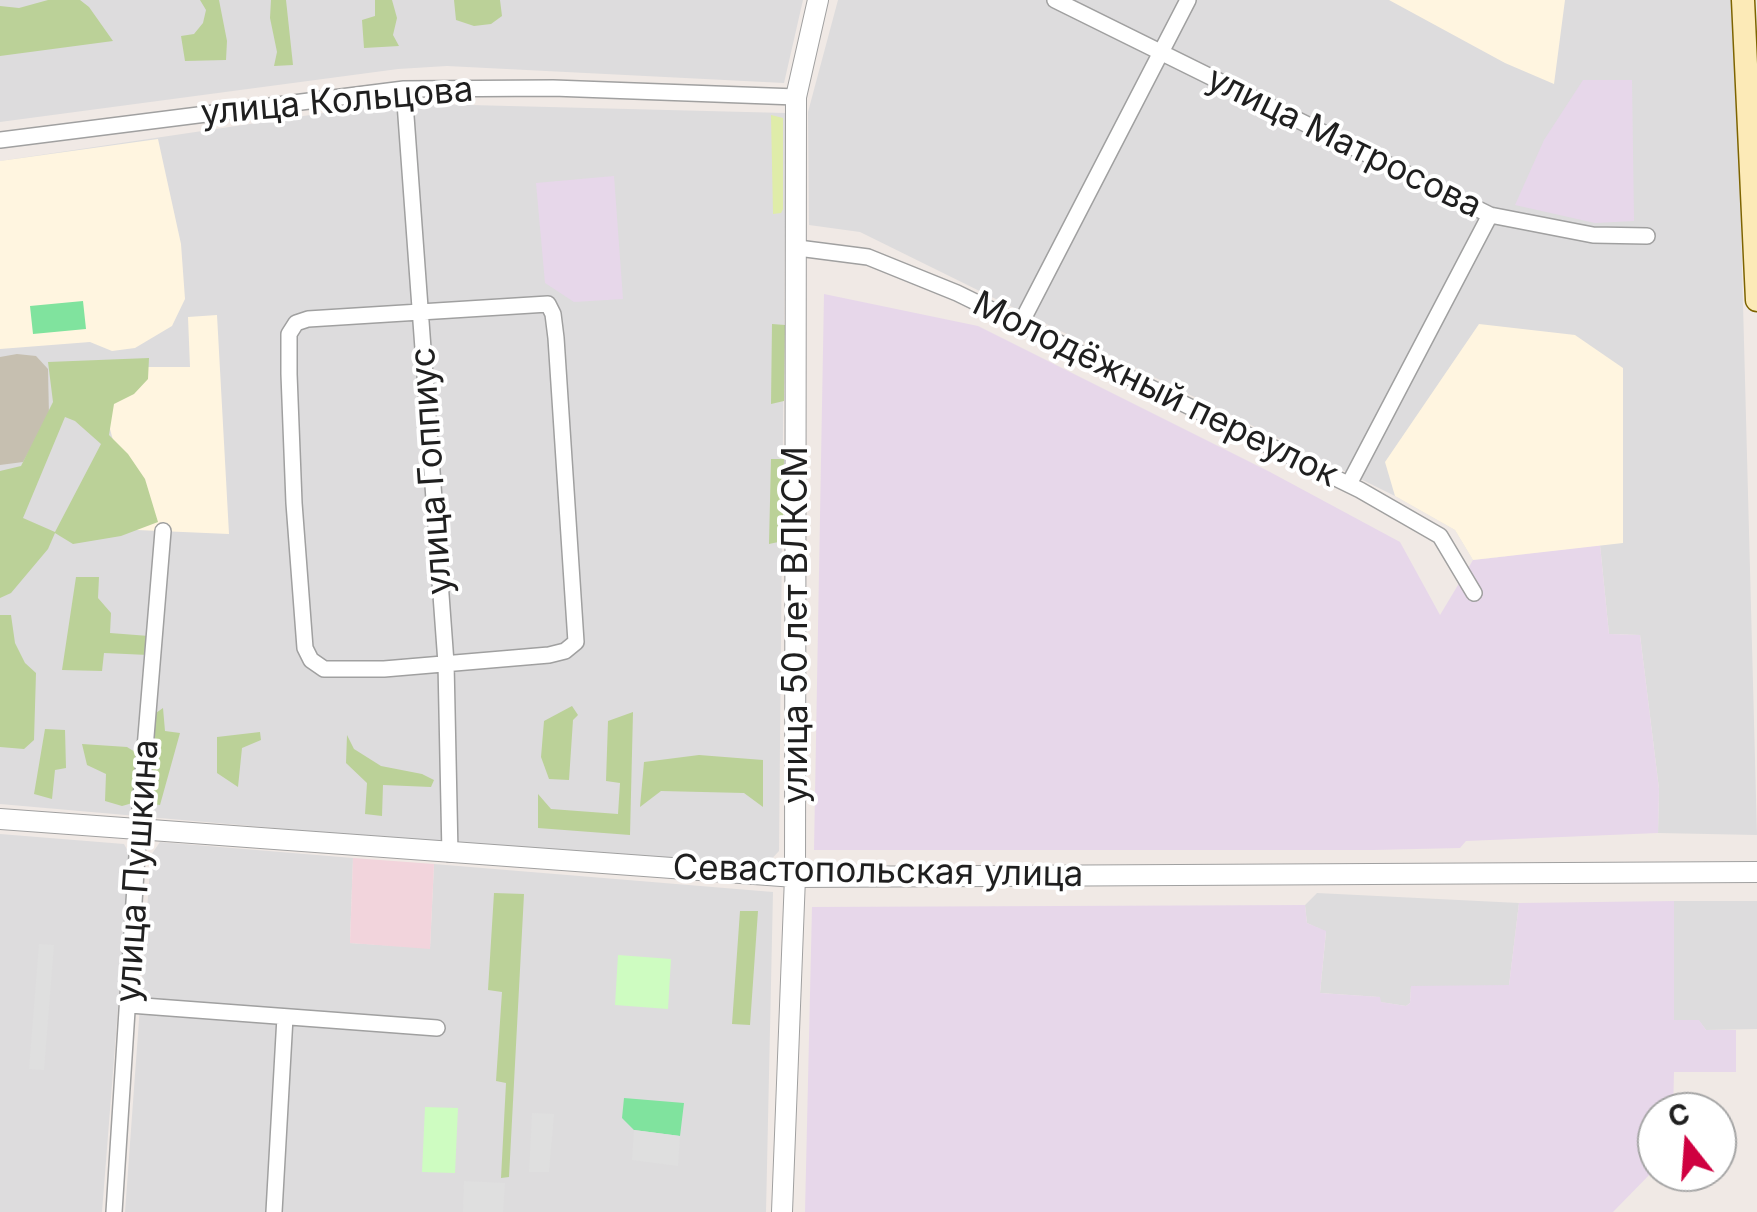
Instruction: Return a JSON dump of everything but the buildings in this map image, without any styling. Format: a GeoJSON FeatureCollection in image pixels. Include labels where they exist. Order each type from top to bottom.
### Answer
{"type":"FeatureCollection","features":[{"type":"Feature","properties":{"kind":"main road"},"geometry":{"type":"LineString","coordinates":[[1744,0],[1757,300]]}},
{"type":"Feature","properties":{"kind":"street","name":"улица 50 лет ВЛКСМ"},"geometry":{"type":"LineString","coordinates":[[782,1212],[795,877],[796,97],[818,0]]}},
{"type":"Feature","properties":{"kind":"street","name":"улица Матросова"},"geometry":{"type":"LineString","coordinates":[[1055,0],[1490,216],[1593,235],[1647,236]]}},
{"type":"Feature","properties":{"kind":"street"},"geometry":{"type":"LineString","coordinates":[[1020,323],[1188,0]]}},
{"type":"Feature","properties":{"kind":"street","name":"улица Кольцова"},"geometry":{"type":"LineString","coordinates":[[0,140],[404,89],[553,88],[796,97]]}},
{"type":"Feature","properties":{"kind":"street","name":"улица Гоппиус"},"geometry":{"type":"LineString","coordinates":[[404,89],[446,664],[450,854]]}},
{"type":"Feature","properties":{"kind":"street"},"geometry":{"type":"LineString","coordinates":[[1349,484],[1490,216]]}},
{"type":"Feature","properties":{"kind":"street","name":"Молодёжный переулок"},"geometry":{"type":"LineString","coordinates":[[798,248],[868,257],[1020,323],[1349,484],[1440,536],[1474,592]]}},
{"type":"Feature","properties":{"kind":"street"},"geometry":{"type":"LineString","coordinates":[[548,304],[554,314],[576,642],[549,655],[324,669],[311,660],[305,648],[294,504],[289,334],[296,323],[308,319],[420,311],[548,304]]}},
{"type":"Feature","properties":{"kind":"street","name":"улица Пушкина"},"geometry":{"type":"LineString","coordinates":[[114,1212],[139,830],[164,531]]}},
{"type":"Feature","properties":{"kind":"street","name":"Севастопольская улица"},"geometry":{"type":"LineString","coordinates":[[0,820],[795,877],[1757,872]]}},
{"type":"Feature","properties":{"kind":"street"},"geometry":{"type":"LineString","coordinates":[[130,1005],[437,1028]]}},
{"type":"Feature","properties":{"kind":"street"},"geometry":{"type":"LineString","coordinates":[[274,1212],[285,1017]]}},
{"type":"Feature","properties":{"kind":"shaded area"},"geometry":{"type":"Polygon","coordinates":[[[0,0],[803,0],[784,83],[447,66],[398,69],[0,122],[0,0]]]}},
{"type":"Feature","properties":{"kind":"shaded area"},"geometry":{"type":"Polygon","coordinates":[[[838,0],[1735,0],[1757,835],[1658,833],[1659,789],[1640,635],[1609,634],[1600,545],[1473,560],[1455,530],[1395,496],[860,232],[809,225],[808,112],[838,0]]]}},
{"type":"Feature","properties":{"kind":"shaded area"},"geometry":{"type":"Polygon","coordinates":[[[1389,0],[1565,0],[1554,84],[1505,63],[1389,0]]]}},
{"type":"Feature","properties":{"kind":"shaded area"},"geometry":{"type":"Polygon","coordinates":[[[1583,80],[1632,80],[1634,221],[1595,223],[1515,205],[1544,140],[1583,80]]]}},
{"type":"Feature","properties":{"kind":"shaded area"},"geometry":{"type":"Polygon","coordinates":[[[391,103],[786,113],[779,851],[767,864],[444,843],[0,804],[0,161],[391,103]]]}},
{"type":"Feature","properties":{"kind":"shaded area"},"geometry":{"type":"Polygon","coordinates":[[[158,139],[181,244],[185,299],[172,326],[135,348],[112,351],[90,342],[0,349],[0,161],[158,139]]]}},
{"type":"Feature","properties":{"kind":"shaded area"},"geometry":{"type":"Polygon","coordinates":[[[614,176],[623,299],[574,302],[545,283],[536,183],[614,176]]]}},
{"type":"Feature","properties":{"kind":"shaded area"},"geometry":{"type":"Polygon","coordinates":[[[824,294],[978,326],[1270,472],[1400,542],[1440,615],[1473,560],[1600,545],[1609,634],[1640,635],[1659,789],[1658,833],[1466,841],[1460,848],[1374,850],[814,850],[824,294]]]}},
{"type":"Feature","properties":{"kind":"shaded area"},"geometry":{"type":"Polygon","coordinates":[[[217,315],[229,534],[114,529],[114,444],[81,367],[190,367],[188,317],[217,315]]]}},
{"type":"Feature","properties":{"kind":"shaded area"},"geometry":{"type":"Polygon","coordinates":[[[1479,324],[1575,335],[1623,368],[1623,543],[1473,560],[1455,530],[1395,496],[1385,462],[1479,324]]]}},
{"type":"Feature","properties":{"kind":"shaded area"},"geometry":{"type":"Polygon","coordinates":[[[36,356],[48,369],[49,416],[23,462],[0,465],[0,357],[36,356]]]}},
{"type":"Feature","properties":{"kind":"shaded area"},"geometry":{"type":"Polygon","coordinates":[[[0,834],[124,844],[130,855],[102,1212],[0,1212],[0,834]]]}},
{"type":"Feature","properties":{"kind":"shaded area"},"geometry":{"type":"Polygon","coordinates":[[[160,842],[353,858],[350,943],[430,948],[434,864],[773,892],[766,1212],[125,1212],[151,855],[160,842]]]}},
{"type":"Feature","properties":{"kind":"shaded area"},"geometry":{"type":"Polygon","coordinates":[[[353,858],[434,864],[430,949],[350,943],[353,858]]]}},
{"type":"Feature","properties":{"kind":"shaded area"},"geometry":{"type":"Polygon","coordinates":[[[1317,893],[1519,903],[1509,986],[1411,987],[1410,1003],[1406,1006],[1380,1002],[1379,997],[1320,993],[1326,932],[1307,923],[1305,905],[1317,893]]]}},
{"type":"Feature","properties":{"kind":"shaded area"},"geometry":{"type":"Polygon","coordinates":[[[1674,901],[1757,901],[1757,1029],[1706,1030],[1699,1021],[1674,1020],[1674,901]]]}},
{"type":"Feature","properties":{"kind":"shaded area"},"geometry":{"type":"Polygon","coordinates":[[[1674,901],[1674,1020],[1699,1020],[1706,1030],[1736,1030],[1736,1072],[1674,1072],[1674,1092],[1637,1092],[1637,1187],[1613,1212],[805,1212],[812,907],[1305,905],[1307,923],[1326,931],[1320,993],[1380,997],[1381,1002],[1406,1006],[1410,1003],[1411,986],[1509,985],[1519,903],[1674,901]]]}},
{"type":"Feature","properties":{"kind":"shaded area"},"geometry":{"type":"Polygon","coordinates":[[[39,944],[54,945],[44,1070],[29,1069],[39,944]]]}},
{"type":"Feature","properties":{"kind":"shaded area"},"geometry":{"type":"Polygon","coordinates":[[[532,1113],[554,1114],[549,1172],[529,1172],[532,1113]]]}},
{"type":"Feature","properties":{"kind":"shaded area"},"geometry":{"type":"Polygon","coordinates":[[[634,1130],[680,1136],[678,1166],[632,1160],[634,1130]]]}},
{"type":"Feature","properties":{"kind":"shaded area"},"geometry":{"type":"Polygon","coordinates":[[[464,1181],[505,1183],[503,1212],[463,1212],[464,1181]]]}},
{"type":"Feature","properties":{"kind":"green space"},"geometry":{"type":"Polygon","coordinates":[[[48,0],[80,0],[113,41],[0,56],[0,6],[19,8],[48,0]]]}},
{"type":"Feature","properties":{"kind":"green space"},"geometry":{"type":"Polygon","coordinates":[[[200,0],[219,0],[227,41],[226,60],[185,61],[181,36],[194,34],[203,23],[206,10],[200,0]]]}},
{"type":"Feature","properties":{"kind":"green space"},"geometry":{"type":"Polygon","coordinates":[[[271,0],[286,0],[293,65],[274,66],[277,52],[270,18],[271,0]]]}},
{"type":"Feature","properties":{"kind":"green space"},"geometry":{"type":"Polygon","coordinates":[[[375,0],[392,0],[397,18],[393,35],[399,46],[364,48],[362,20],[375,16],[375,0]]]}},
{"type":"Feature","properties":{"kind":"green space"},"geometry":{"type":"Polygon","coordinates":[[[454,0],[500,0],[502,16],[491,24],[474,26],[456,20],[454,0]]]}},
{"type":"Feature","properties":{"kind":"green space"},"geometry":{"type":"Polygon","coordinates":[[[771,115],[783,118],[783,209],[773,214],[771,115]]]}},
{"type":"Feature","properties":{"kind":"green space"},"geometry":{"type":"Polygon","coordinates":[[[83,301],[86,329],[33,334],[30,306],[83,301]]]}},
{"type":"Feature","properties":{"kind":"green space"},"geometry":{"type":"Polygon","coordinates":[[[772,324],[785,325],[784,401],[771,404],[772,324]]]}},
{"type":"Feature","properties":{"kind":"green space"},"geometry":{"type":"Polygon","coordinates":[[[149,358],[148,379],[134,394],[114,404],[109,435],[145,479],[158,522],[121,536],[73,544],[55,533],[48,549],[11,593],[0,598],[0,471],[21,466],[53,402],[48,362],[149,358]],[[65,417],[23,518],[55,532],[101,444],[65,417]]]}},
{"type":"Feature","properties":{"kind":"green space"},"geometry":{"type":"Polygon","coordinates":[[[771,459],[784,459],[783,541],[769,544],[771,459]]]}},
{"type":"Feature","properties":{"kind":"green space"},"geometry":{"type":"Polygon","coordinates":[[[76,577],[99,577],[98,598],[111,613],[110,633],[149,636],[148,655],[104,653],[102,671],[62,670],[76,577]]]}},
{"type":"Feature","properties":{"kind":"green space"},"geometry":{"type":"Polygon","coordinates":[[[0,615],[11,615],[15,643],[25,663],[36,673],[34,740],[24,749],[0,747],[0,615]]]}},
{"type":"Feature","properties":{"kind":"green space"},"geometry":{"type":"Polygon","coordinates":[[[572,706],[578,715],[573,720],[569,780],[549,779],[541,757],[544,721],[572,706]]]}},
{"type":"Feature","properties":{"kind":"green space"},"geometry":{"type":"Polygon","coordinates":[[[163,708],[165,731],[180,733],[160,805],[145,803],[153,715],[163,708]]]}},
{"type":"Feature","properties":{"kind":"green space"},"geometry":{"type":"Polygon","coordinates":[[[633,712],[630,835],[538,828],[538,794],[551,809],[618,814],[620,783],[606,781],[608,721],[633,712]]]}},
{"type":"Feature","properties":{"kind":"green space"},"geometry":{"type":"Polygon","coordinates":[[[45,729],[65,730],[66,768],[55,770],[52,799],[34,794],[45,729]]]}},
{"type":"Feature","properties":{"kind":"green space"},"geometry":{"type":"Polygon","coordinates":[[[260,732],[261,740],[242,748],[238,787],[217,773],[217,737],[260,732]]]}},
{"type":"Feature","properties":{"kind":"green space"},"geometry":{"type":"Polygon","coordinates":[[[347,735],[354,749],[381,766],[422,774],[434,780],[431,787],[383,785],[382,816],[365,814],[367,783],[346,763],[347,735]]]}},
{"type":"Feature","properties":{"kind":"green space"},"geometry":{"type":"Polygon","coordinates":[[[82,744],[127,747],[140,755],[136,802],[122,806],[105,801],[106,774],[87,765],[82,744]]]}},
{"type":"Feature","properties":{"kind":"green space"},"geometry":{"type":"Polygon","coordinates":[[[699,755],[763,760],[763,807],[744,793],[661,791],[640,807],[644,762],[699,755]]]}},
{"type":"Feature","properties":{"kind":"green space"},"geometry":{"type":"Polygon","coordinates":[[[494,893],[524,894],[509,1177],[501,1178],[506,1083],[496,1081],[502,992],[488,990],[494,893]]]}},
{"type":"Feature","properties":{"kind":"green space"},"geometry":{"type":"Polygon","coordinates":[[[740,911],[758,911],[750,1025],[732,1024],[740,911]]]}},
{"type":"Feature","properties":{"kind":"green space"},"geometry":{"type":"Polygon","coordinates":[[[618,955],[671,959],[668,1009],[615,1005],[618,955]]]}},
{"type":"Feature","properties":{"kind":"green space"},"geometry":{"type":"Polygon","coordinates":[[[624,1098],[684,1103],[680,1136],[634,1130],[622,1118],[624,1098]]]}},
{"type":"Feature","properties":{"kind":"green space"},"geometry":{"type":"Polygon","coordinates":[[[425,1107],[458,1108],[455,1173],[422,1172],[425,1107]]]}}]}
